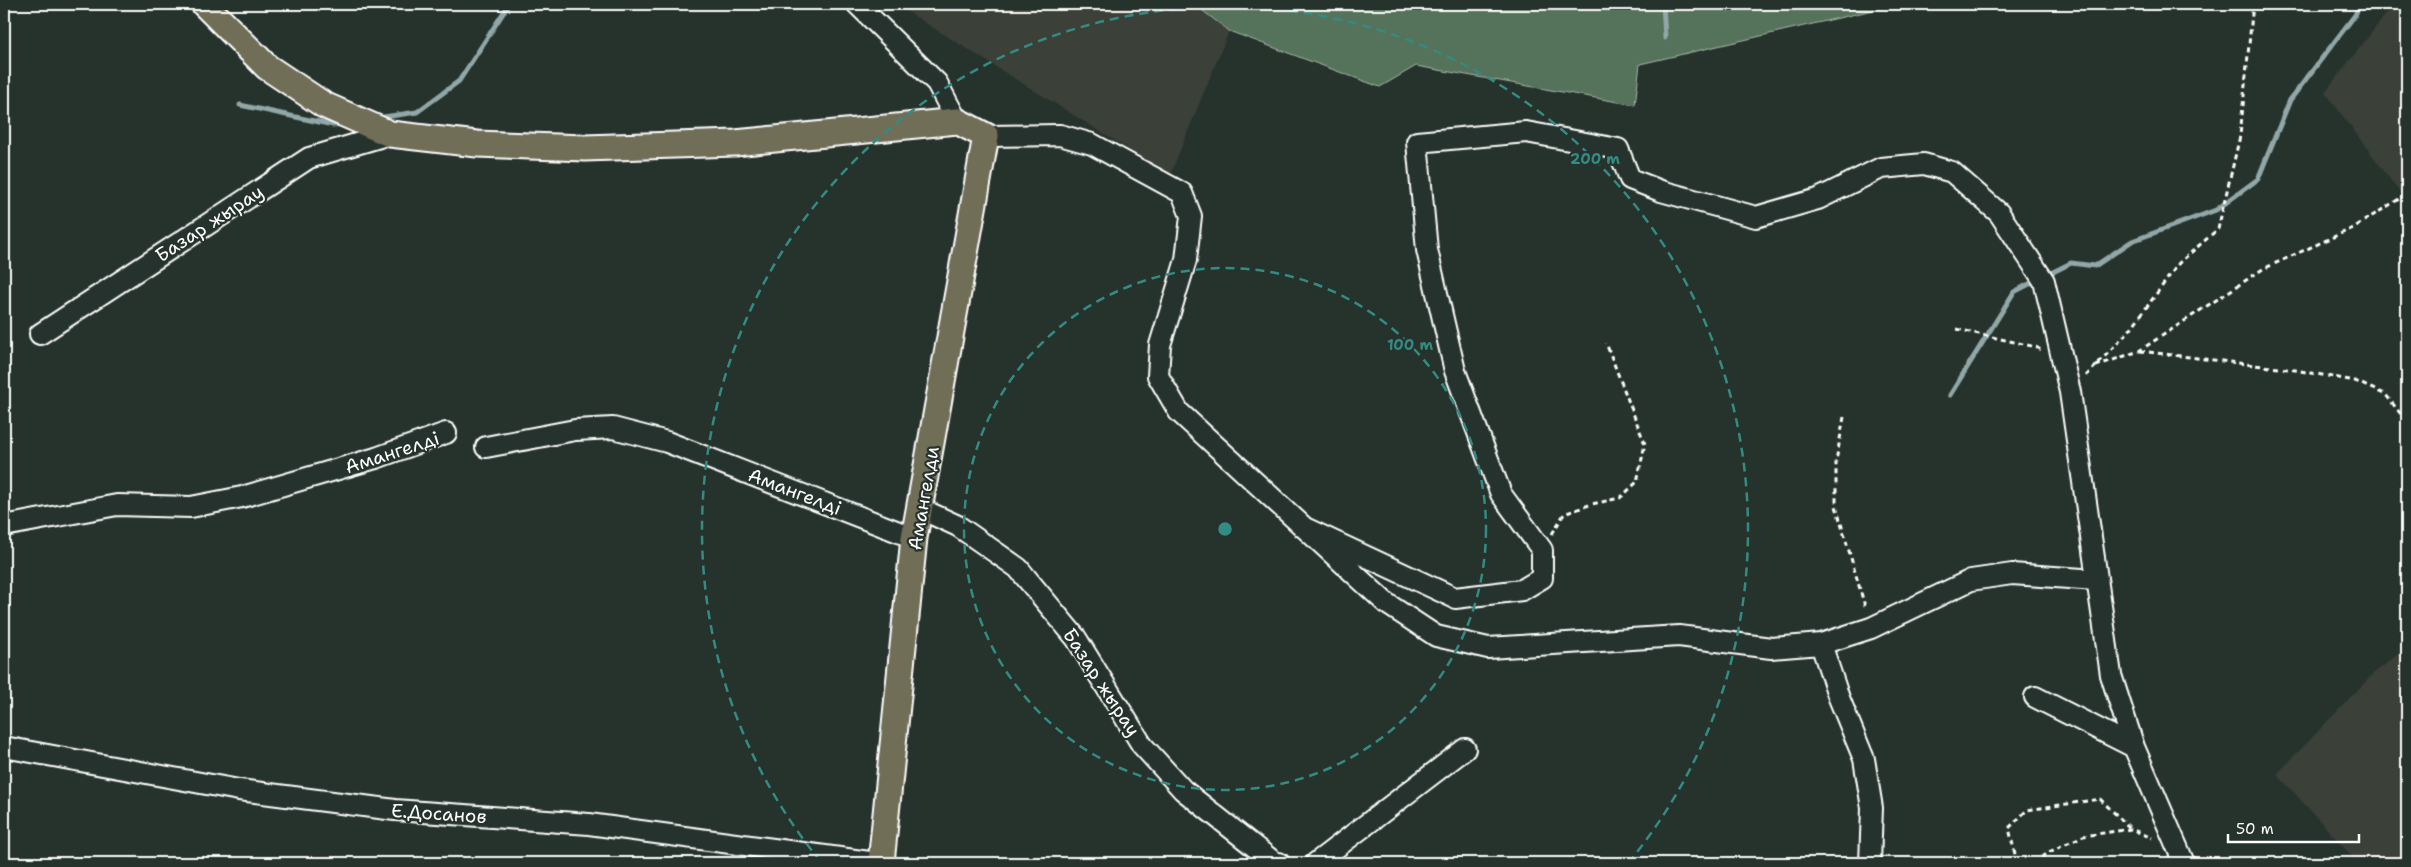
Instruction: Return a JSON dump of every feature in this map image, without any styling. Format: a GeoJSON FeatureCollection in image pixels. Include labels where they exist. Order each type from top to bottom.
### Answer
{"type":"FeatureCollection","features":[{"type":"Feature","properties":{"kind":"main road"},"geometry":{"type":"LineString","coordinates":[[204,4],[267,67],[324,106],[390,134],[477,144],[585,148],[735,143],[957,121],[986,136]]}},
{"type":"Feature","properties":{"kind":"main road","name":"Амангелди"},"geometry":{"type":"LineString","coordinates":[[881,863],[914,538],[921,509],[986,136]]}},
{"type":"Feature","properties":{"kind":"street"},"geometry":{"type":"LineString","coordinates":[[857,4],[937,83],[957,121]]}},
{"type":"Feature","properties":{"kind":"street"},"geometry":{"type":"LineString","coordinates":[[1303,526],[1455,598],[1522,590],[1542,578],[1542,550],[1501,494],[1455,371],[1427,250],[1417,142],[1526,132],[1618,149],[1630,179],[1661,191],[1756,217],[1818,199],[1881,168],[1924,164],[1952,172],[1999,213],[2044,281],[2070,392],[2111,676],[2134,747],[2181,856]]}},
{"type":"Feature","properties":{"kind":"street","name":"Базар жырау"},"geometry":{"type":"LineString","coordinates":[[40,334],[308,158],[390,134]]}},
{"type":"Feature","properties":{"kind":"street"},"geometry":{"type":"LineString","coordinates":[[986,136],[1060,135],[1092,144],[1182,193],[1191,216],[1186,260],[1160,345],[1158,376],[1179,412],[1386,603],[1436,636],[1488,648],[1679,636],[1771,648],[1821,644],[1871,628],[1971,580],[2012,574],[2097,580]]}},
{"type":"Feature","properties":{"kind":"street","name":"Амангелді"},"geometry":{"type":"LineString","coordinates":[[486,447],[575,430],[613,428],[667,442],[914,538]]}},
{"type":"Feature","properties":{"kind":"street","name":"Амангелді"},"geometry":{"type":"LineString","coordinates":[[4,526],[117,505],[191,507],[242,497],[376,458],[446,433]]}},
{"type":"Feature","properties":{"kind":"street","name":"Базар жырау"},"geometry":{"type":"LineString","coordinates":[[921,509],[958,526],[1018,568],[1076,638],[1142,745],[1183,790],[1278,863]]}},
{"type":"Feature","properties":{"kind":"street"},"geometry":{"type":"LineString","coordinates":[[1821,644],[1839,698],[1864,759],[1872,808],[1870,863]]}},
{"type":"Feature","properties":{"kind":"street"},"geometry":{"type":"LineString","coordinates":[[2035,697],[2134,747]]}},
{"type":"Feature","properties":{"kind":"street","name":"Е.Досанов"},"geometry":{"type":"LineString","coordinates":[[4,747],[239,790],[395,810],[589,824],[877,863]]}},
{"type":"Feature","properties":{"kind":"street"},"geometry":{"type":"LineString","coordinates":[[1316,863],[1465,749]]}},
{"type":"Feature","properties":{"kind":"path"},"geometry":{"type":"LineString","coordinates":[[2070,392],[2129,331],[2179,264],[2218,229],[2240,136],[2252,4]]}},
{"type":"Feature","properties":{"kind":"path"},"geometry":{"type":"LineString","coordinates":[[2096,366],[2139,351],[2263,269],[2353,228],[2407,194]]}},
{"type":"Feature","properties":{"kind":"path"},"geometry":{"type":"LineString","coordinates":[[1957,329],[2036,347],[2063,365]]}},
{"type":"Feature","properties":{"kind":"path"},"geometry":{"type":"LineString","coordinates":[[1542,550],[1564,514],[1592,504],[1620,498],[1637,482],[1645,444],[1606,343]]}},
{"type":"Feature","properties":{"kind":"path"},"geometry":{"type":"LineString","coordinates":[[2139,351],[2295,370],[2355,381],[2386,395],[2407,422]]}},
{"type":"Feature","properties":{"kind":"path"},"geometry":{"type":"LineString","coordinates":[[1844,416],[1836,461],[1836,506],[1871,628]]}},
{"type":"Feature","properties":{"kind":"path"},"geometry":{"type":"LineString","coordinates":[[2017,863],[2009,828],[2027,810],[2100,800],[2132,828],[2181,856]]}},
{"type":"Feature","properties":{"kind":"path"},"geometry":{"type":"LineString","coordinates":[[2036,863],[2049,852],[2083,836],[2132,828]]}},
{"type":"Feature","properties":{"kind":"shaded area"},"geometry":{"type":"Polygon","coordinates":[[[895,4],[1194,4],[1229,31],[1170,175],[895,4]]]}},
{"type":"Feature","properties":{"kind":"shaded area"},"geometry":{"type":"Polygon","coordinates":[[[2394,4],[2407,4],[2407,202],[2325,92],[2394,4]]]}},
{"type":"Feature","properties":{"kind":"shaded area"},"geometry":{"type":"Polygon","coordinates":[[[2407,647],[2407,863],[2358,863],[2277,774],[2373,674],[2407,647]]]}},
{"type":"Feature","properties":{"kind":"green space"},"geometry":{"type":"Polygon","coordinates":[[[1194,4],[1899,4],[1640,64],[1635,105],[1416,66],[1380,87],[1229,31],[1194,4]]]}},
{"type":"Feature","properties":{"kind":"waterway"},"geometry":{"type":"LineString","coordinates":[[377,118],[417,112],[459,81],[509,4]]}},
{"type":"Feature","properties":{"kind":"waterway"},"geometry":{"type":"LineString","coordinates":[[1663,4],[1665,38]]}},
{"type":"Feature","properties":{"kind":"waterway"},"geometry":{"type":"LineString","coordinates":[[2045,276],[2071,263],[2095,266],[2132,241],[2216,210],[2258,179],[2290,100],[2355,15],[2360,4]]}},
{"type":"Feature","properties":{"kind":"waterway"},"geometry":{"type":"LineString","coordinates":[[240,105],[333,125],[344,124]]}},
{"type":"Feature","properties":{"kind":"waterway"},"geometry":{"type":"LineString","coordinates":[[1950,395],[2014,292],[2037,280]]}}]}
